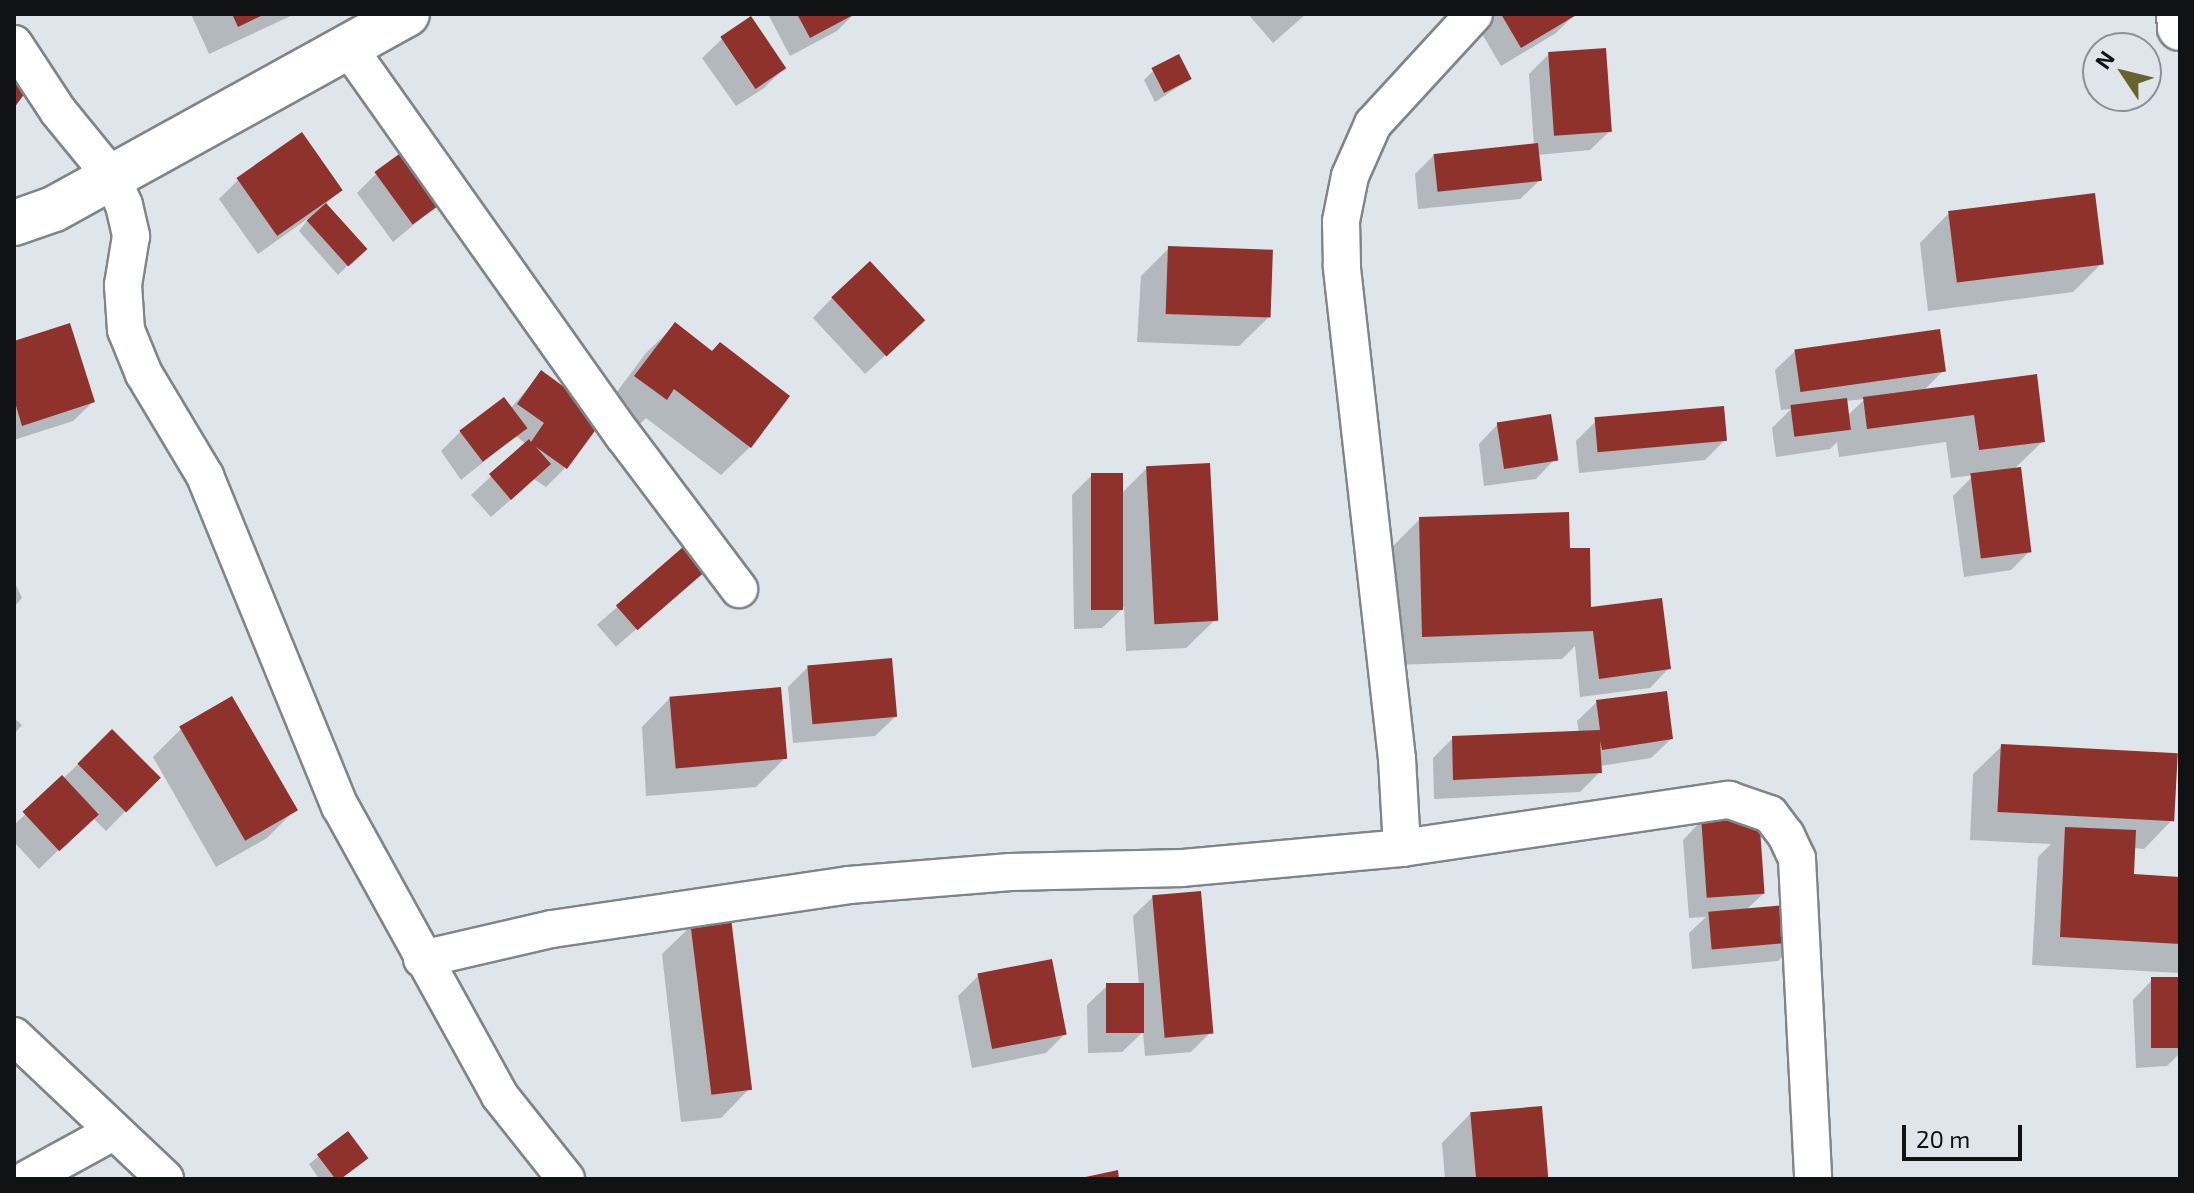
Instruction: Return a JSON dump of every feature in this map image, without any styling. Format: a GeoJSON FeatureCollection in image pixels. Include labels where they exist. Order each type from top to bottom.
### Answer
{"type":"FeatureCollection","features":[{"type":"Feature","properties":{"kind":"street"},"geometry":{"type":"LineString","coordinates":[[14,223],[54,209],[407,14]]}},
{"type":"Feature","properties":{"kind":"street"},"geometry":{"type":"LineString","coordinates":[[1402,848],[1394,729],[1342,265],[1341,221],[1350,176],[1373,124],[1474,14]]}},
{"type":"Feature","properties":{"kind":"street"},"geometry":{"type":"LineString","coordinates":[[2179,14],[2180,28]]}},
{"type":"Feature","properties":{"kind":"street"},"geometry":{"type":"LineString","coordinates":[[14,44],[58,111],[112,177],[124,205],[131,236],[123,285],[126,330],[144,374],[205,476],[340,806],[500,1096],[566,1179]]}},
{"type":"Feature","properties":{"kind":"street"},"geometry":{"type":"LineString","coordinates":[[348,47],[623,435],[739,589]]}},
{"type":"Feature","properties":{"kind":"street"},"geometry":{"type":"LineString","coordinates":[[422,959],[552,929],[849,885],[1010,872],[1182,868],[1402,848],[1729,800],[1770,814],[1786,835],[1797,859],[1813,1179]]}},
{"type":"Feature","properties":{"kind":"street"},"geometry":{"type":"LineString","coordinates":[[14,1036],[165,1179]]}},
{"type":"Feature","properties":{"kind":"street"},"geometry":{"type":"LineString","coordinates":[[27,1179],[113,1132]]}},
{"type":"Feature","properties":{"kind":"building"},"geometry":{"type":"Polygon","coordinates":[[[232,14],[265,14],[238,27],[232,14]]]}},
{"type":"Feature","properties":{"kind":"building"},"geometry":{"type":"Polygon","coordinates":[[[797,14],[855,14],[810,38],[797,14]]]}},
{"type":"Feature","properties":{"kind":"building"},"geometry":{"type":"Polygon","coordinates":[[[1501,14],[1578,14],[1521,48],[1501,14]]]}},
{"type":"Feature","properties":{"kind":"building"},"geometry":{"type":"Polygon","coordinates":[[[751,16],[786,68],[756,89],[720,37],[751,16]]]}},
{"type":"Feature","properties":{"kind":"building"},"geometry":{"type":"Polygon","coordinates":[[[1606,48],[1612,132],[1554,136],[1548,52],[1606,48]]]}},
{"type":"Feature","properties":{"kind":"building"},"geometry":{"type":"Polygon","coordinates":[[[14,54],[40,73],[14,108],[14,54]]]}},
{"type":"Feature","properties":{"kind":"building"},"geometry":{"type":"Polygon","coordinates":[[[1179,54],[1192,79],[1164,93],[1151,68],[1179,54]]]}},
{"type":"Feature","properties":{"kind":"building"},"geometry":{"type":"Polygon","coordinates":[[[302,132],[343,190],[277,236],[236,178],[302,132]]]}},
{"type":"Feature","properties":{"kind":"building"},"geometry":{"type":"Polygon","coordinates":[[[1538,143],[1542,181],[1438,192],[1434,154],[1538,143]]]}},
{"type":"Feature","properties":{"kind":"building"},"geometry":{"type":"Polygon","coordinates":[[[406,149],[444,202],[413,225],[374,172],[406,149]]]}},
{"type":"Feature","properties":{"kind":"building"},"geometry":{"type":"Polygon","coordinates":[[[2095,193],[2104,264],[1957,282],[1948,211],[2095,193]]]}},
{"type":"Feature","properties":{"kind":"building"},"geometry":{"type":"Polygon","coordinates":[[[326,203],[367,249],[348,266],[307,220],[326,203]]]}},
{"type":"Feature","properties":{"kind":"building"},"geometry":{"type":"Polygon","coordinates":[[[1168,246],[1273,250],[1271,318],[1166,314],[1168,246]]]}},
{"type":"Feature","properties":{"kind":"building"},"geometry":{"type":"Polygon","coordinates":[[[870,261],[925,320],[886,356],[831,297],[870,261]]]}},
{"type":"Feature","properties":{"kind":"building"},"geometry":{"type":"Polygon","coordinates":[[[675,322],[712,351],[720,342],[790,396],[751,448],[674,389],[667,400],[634,376],[675,322]]]}},
{"type":"Feature","properties":{"kind":"building"},"geometry":{"type":"Polygon","coordinates":[[[70,323],[95,402],[22,426],[14,399],[14,341],[70,323]]]}},
{"type":"Feature","properties":{"kind":"building"},"geometry":{"type":"Polygon","coordinates":[[[1940,329],[1946,372],[1800,392],[1794,349],[1940,329]]]}},
{"type":"Feature","properties":{"kind":"building"},"geometry":{"type":"Polygon","coordinates":[[[541,370],[605,417],[567,469],[536,447],[551,464],[511,500],[489,474],[529,439],[531,442],[544,423],[517,404],[541,370]]]}},
{"type":"Feature","properties":{"kind":"building"},"geometry":{"type":"Polygon","coordinates":[[[2037,374],[2045,442],[1979,450],[1974,415],[1867,429],[1863,397],[2037,374]]]}},
{"type":"Feature","properties":{"kind":"building"},"geometry":{"type":"Polygon","coordinates":[[[504,397],[527,428],[483,462],[459,431],[504,397]]]}},
{"type":"Feature","properties":{"kind":"building"},"geometry":{"type":"Polygon","coordinates":[[[1847,398],[1851,430],[1794,437],[1790,405],[1847,398]]]}},
{"type":"Feature","properties":{"kind":"building"},"geometry":{"type":"Polygon","coordinates":[[[1724,406],[1727,441],[1598,452],[1594,417],[1724,406]]]}},
{"type":"Feature","properties":{"kind":"building"},"geometry":{"type":"Polygon","coordinates":[[[1551,414],[1558,460],[1504,469],[1497,423],[1551,414]]]}},
{"type":"Feature","properties":{"kind":"building"},"geometry":{"type":"Polygon","coordinates":[[[1210,463],[1218,621],[1154,624],[1146,466],[1210,463]]]}},
{"type":"Feature","properties":{"kind":"building"},"geometry":{"type":"Polygon","coordinates":[[[2021,467],[2031,552],[1981,559],[1970,473],[2021,467]]]}},
{"type":"Feature","properties":{"kind":"building"},"geometry":{"type":"Polygon","coordinates":[[[1091,473],[1123,473],[1123,610],[1091,610],[1091,473]]]}},
{"type":"Feature","properties":{"kind":"building"},"geometry":{"type":"Polygon","coordinates":[[[1569,512],[1570,548],[1590,548],[1591,607],[1662,598],[1671,669],[1599,679],[1593,631],[1422,637],[1419,517],[1569,512]]]}},
{"type":"Feature","properties":{"kind":"building"},"geometry":{"type":"Polygon","coordinates":[[[683,547],[705,572],[637,630],[616,605],[683,547]]]}},
{"type":"Feature","properties":{"kind":"building"},"geometry":{"type":"Polygon","coordinates":[[[892,658],[897,717],[812,724],[807,665],[892,658]]]}},
{"type":"Feature","properties":{"kind":"building"},"geometry":{"type":"Polygon","coordinates":[[[781,687],[787,759],[676,768],[669,697],[781,687]]]}},
{"type":"Feature","properties":{"kind":"building"},"geometry":{"type":"Polygon","coordinates":[[[1667,691],[1673,739],[1602,750],[1600,741],[1602,773],[1453,780],[1452,736],[1600,730],[1596,700],[1667,691]]]}},
{"type":"Feature","properties":{"kind":"building"},"geometry":{"type":"Polygon","coordinates":[[[232,696],[298,810],[245,841],[179,726],[232,696]]]}},
{"type":"Feature","properties":{"kind":"building"},"geometry":{"type":"Polygon","coordinates":[[[112,729],[161,778],[126,812],[77,764],[112,729]]]}},
{"type":"Feature","properties":{"kind":"building"},"geometry":{"type":"Polygon","coordinates":[[[2001,744],[2178,753],[2174,821],[1997,812],[2001,744]]]}},
{"type":"Feature","properties":{"kind":"building"},"geometry":{"type":"Polygon","coordinates":[[[62,775],[99,814],[59,851],[23,812],[62,775]]]}},
{"type":"Feature","properties":{"kind":"building"},"geometry":{"type":"Polygon","coordinates":[[[1759,814],[1765,894],[1707,898],[1701,818],[1759,814]]]}},
{"type":"Feature","properties":{"kind":"building"},"geometry":{"type":"Polygon","coordinates":[[[2065,827],[2136,830],[2134,874],[2180,877],[2180,944],[2060,937],[2065,827]]]}},
{"type":"Feature","properties":{"kind":"building"},"geometry":{"type":"Polygon","coordinates":[[[1201,891],[1213,1033],[1165,1038],[1152,895],[1201,891]]]}},
{"type":"Feature","properties":{"kind":"building"},"geometry":{"type":"Polygon","coordinates":[[[1796,904],[1799,942],[1712,950],[1708,912],[1796,904]]]}},
{"type":"Feature","properties":{"kind":"building"},"geometry":{"type":"Polygon","coordinates":[[[731,918],[752,1090],[711,1095],[690,923],[731,918]]]}},
{"type":"Feature","properties":{"kind":"building"},"geometry":{"type":"Polygon","coordinates":[[[1052,959],[1067,1035],[992,1049],[977,974],[1052,959]]]}},
{"type":"Feature","properties":{"kind":"building"},"geometry":{"type":"Polygon","coordinates":[[[2151,977],[2180,977],[2180,1048],[2151,1048],[2151,977]]]}},
{"type":"Feature","properties":{"kind":"building"},"geometry":{"type":"Polygon","coordinates":[[[1106,983],[1144,983],[1144,1033],[1106,1033],[1106,983]]]}},
{"type":"Feature","properties":{"kind":"building"},"geometry":{"type":"Polygon","coordinates":[[[1542,1106],[1548,1179],[1476,1179],[1470,1112],[1542,1106]]]}},
{"type":"Feature","properties":{"kind":"building"},"geometry":{"type":"Polygon","coordinates":[[[348,1131],[368,1158],[341,1179],[335,1179],[317,1154],[348,1131]]]}},
{"type":"Feature","properties":{"kind":"building"},"geometry":{"type":"Polygon","coordinates":[[[1118,1170],[1119,1179],[1081,1179],[1081,1178],[1118,1170]]]}}]}
